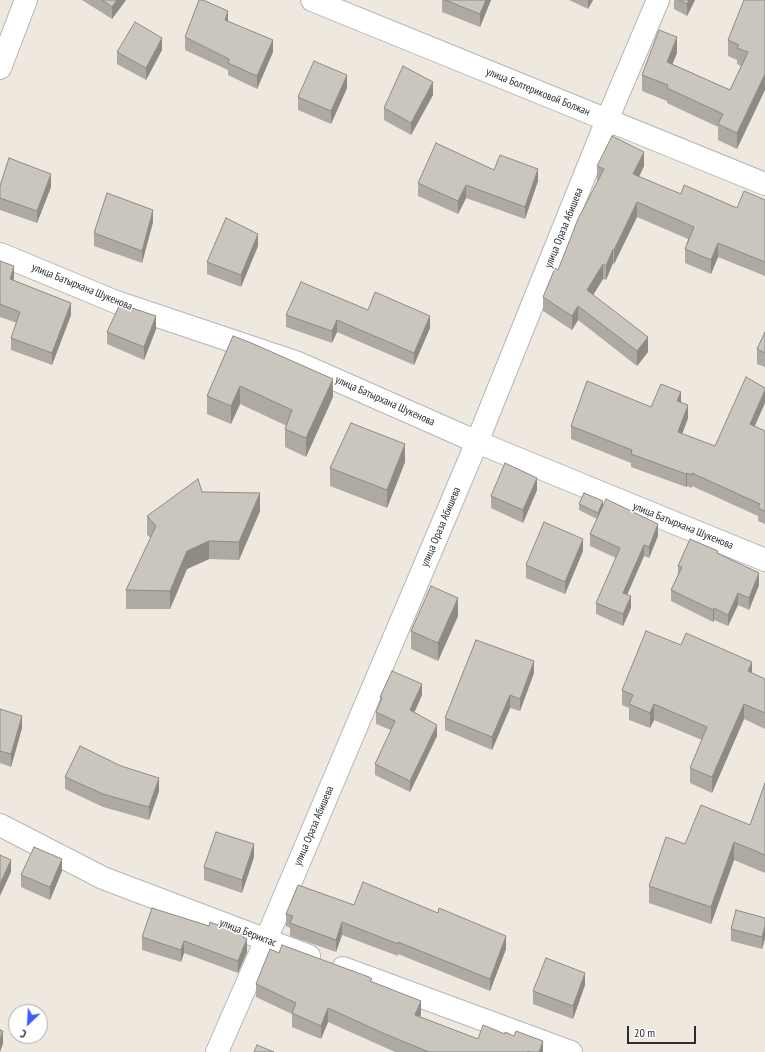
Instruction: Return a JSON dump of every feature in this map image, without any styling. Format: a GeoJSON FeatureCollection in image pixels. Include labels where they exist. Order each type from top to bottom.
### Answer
{"type":"FeatureCollection","features":[{"type":"Feature","properties":{"kind":"street"},"geometry":{"type":"LineString","coordinates":[[0,68],[26,0]]}},
{"type":"Feature","properties":{"kind":"street","name":"улица Болтериковой Болжан"},"geometry":{"type":"LineString","coordinates":[[312,0],[765,184]]}},
{"type":"Feature","properties":{"kind":"street","name":"улица Ораза Абишева"},"geometry":{"type":"LineString","coordinates":[[216,1052],[266,940],[477,442],[607,120],[658,0]]}},
{"type":"Feature","properties":{"kind":"street","name":"улица Батырхана Шукенова"},"geometry":{"type":"LineString","coordinates":[[0,254],[116,302],[298,363],[477,442],[765,560]]}},
{"type":"Feature","properties":{"kind":"street","name":"улица Бериктас"},"geometry":{"type":"LineString","coordinates":[[0,824],[103,878],[266,940],[571,1052]]}},
{"type":"Feature","properties":{"kind":"building"},"geometry":{"type":"Polygon","coordinates":[[[102,0],[117,0],[112,7],[102,0]]]}},
{"type":"Feature","properties":{"kind":"building"},"geometry":{"type":"Polygon","coordinates":[[[199,0],[203,0],[228,11],[225,20],[273,40],[257,76],[228,63],[229,59],[185,37],[199,0]]]}},
{"type":"Feature","properties":{"kind":"building"},"geometry":{"type":"Polygon","coordinates":[[[445,0],[486,0],[480,14],[445,0]]]}},
{"type":"Feature","properties":{"kind":"building"},"geometry":{"type":"Polygon","coordinates":[[[679,0],[689,0],[687,4],[679,0]]]}},
{"type":"Feature","properties":{"kind":"building"},"geometry":{"type":"Polygon","coordinates":[[[744,0],[765,0],[765,74],[737,133],[718,124],[723,114],[667,88],[668,85],[642,75],[659,30],[677,37],[667,62],[730,90],[748,52],[737,48],[739,45],[728,40],[744,0]]]}},
{"type":"Feature","properties":{"kind":"building"},"geometry":{"type":"Polygon","coordinates":[[[135,22],[162,38],[146,68],[117,52],[135,22]]]}},
{"type":"Feature","properties":{"kind":"building"},"geometry":{"type":"Polygon","coordinates":[[[314,61],[347,75],[331,111],[298,97],[314,61]]]}},
{"type":"Feature","properties":{"kind":"building"},"geometry":{"type":"Polygon","coordinates":[[[403,66],[433,82],[411,123],[384,108],[403,66]]]}},
{"type":"Feature","properties":{"kind":"building"},"geometry":{"type":"Polygon","coordinates":[[[612,136],[644,152],[633,174],[681,194],[684,185],[737,208],[744,191],[765,200],[765,262],[718,243],[711,260],[685,249],[694,227],[637,202],[606,266],[603,264],[587,290],[648,337],[637,351],[578,306],[572,316],[543,297],[555,268],[558,270],[578,219],[604,169],[597,166],[612,136]]]}},
{"type":"Feature","properties":{"kind":"building"},"geometry":{"type":"Polygon","coordinates":[[[436,143],[494,170],[500,155],[538,169],[525,207],[466,185],[458,201],[418,183],[436,143]]]}},
{"type":"Feature","properties":{"kind":"building"},"geometry":{"type":"Polygon","coordinates":[[[9,158],[51,174],[37,211],[0,198],[0,186],[9,158]]]}},
{"type":"Feature","properties":{"kind":"building"},"geometry":{"type":"Polygon","coordinates":[[[107,193],[153,210],[142,251],[94,233],[107,193]]]}},
{"type":"Feature","properties":{"kind":"building"},"geometry":{"type":"Polygon","coordinates":[[[226,218],[258,234],[241,275],[207,262],[226,218]]]}},
{"type":"Feature","properties":{"kind":"building"},"geometry":{"type":"Polygon","coordinates":[[[0,261],[14,266],[10,279],[71,303],[52,353],[11,338],[20,312],[0,304],[0,261]]]}},
{"type":"Feature","properties":{"kind":"building"},"geometry":{"type":"Polygon","coordinates":[[[301,282],[368,310],[375,292],[430,316],[414,353],[337,320],[332,331],[286,315],[301,282]]]}},
{"type":"Feature","properties":{"kind":"building"},"geometry":{"type":"Polygon","coordinates":[[[120,304],[156,316],[144,347],[107,332],[120,304]]]}},
{"type":"Feature","properties":{"kind":"building"},"geometry":{"type":"Polygon","coordinates":[[[765,332],[765,353],[757,349],[765,332]]]}},
{"type":"Feature","properties":{"kind":"building"},"geometry":{"type":"Polygon","coordinates":[[[233,336],[333,379],[306,438],[285,429],[292,410],[240,386],[231,406],[207,396],[233,336]]]}},
{"type":"Feature","properties":{"kind":"building"},"geometry":{"type":"Polygon","coordinates":[[[746,377],[765,388],[750,424],[765,431],[765,511],[758,508],[760,504],[692,473],[692,475],[686,474],[631,454],[632,450],[571,426],[587,381],[651,407],[661,384],[681,392],[677,401],[688,405],[678,432],[715,446],[746,377]]]}},
{"type":"Feature","properties":{"kind":"building"},"geometry":{"type":"Polygon","coordinates":[[[351,423],[405,444],[387,490],[330,468],[351,423]]]}},
{"type":"Feature","properties":{"kind":"building"},"geometry":{"type":"Polygon","coordinates":[[[505,463],[537,478],[523,510],[491,496],[505,463]]]}},
{"type":"Feature","properties":{"kind":"building"},"geometry":{"type":"Polygon","coordinates":[[[198,479],[202,492],[260,493],[239,542],[209,541],[187,551],[170,591],[126,590],[156,526],[147,516],[198,479]]]}},
{"type":"Feature","properties":{"kind":"building"},"geometry":{"type":"Polygon","coordinates":[[[584,493],[603,501],[598,513],[579,504],[584,493]]]}},
{"type":"Feature","properties":{"kind":"building"},"geometry":{"type":"Polygon","coordinates":[[[606,499],[658,524],[649,547],[644,545],[623,593],[631,596],[623,614],[596,603],[620,548],[590,534],[606,499]]]}},
{"type":"Feature","properties":{"kind":"building"},"geometry":{"type":"Polygon","coordinates":[[[544,522],[583,539],[565,582],[526,565],[544,522]]]}},
{"type":"Feature","properties":{"kind":"building"},"geometry":{"type":"Polygon","coordinates":[[[690,539],[718,551],[717,553],[759,573],[749,598],[738,593],[728,615],[714,608],[713,610],[671,590],[682,567],[678,566],[690,539]]]}},
{"type":"Feature","properties":{"kind":"building"},"geometry":{"type":"Polygon","coordinates":[[[431,586],[458,598],[438,643],[411,631],[431,586]]]}},
{"type":"Feature","properties":{"kind":"building"},"geometry":{"type":"Polygon","coordinates":[[[646,631],[681,645],[686,633],[752,662],[748,671],[765,679],[765,713],[744,704],[712,777],[690,768],[707,727],[654,704],[650,713],[629,704],[633,695],[622,690],[646,631]]]}},
{"type":"Feature","properties":{"kind":"building"},"geometry":{"type":"Polygon","coordinates":[[[476,640],[534,661],[520,699],[510,695],[492,737],[445,718],[476,640]]]}},
{"type":"Feature","properties":{"kind":"building"},"geometry":{"type":"Polygon","coordinates":[[[392,671],[422,684],[410,710],[437,725],[410,781],[375,764],[395,721],[376,712],[382,698],[380,697],[392,671]]]}},
{"type":"Feature","properties":{"kind":"building"},"geometry":{"type":"Polygon","coordinates":[[[0,709],[22,716],[11,754],[0,751],[0,709]]]}},
{"type":"Feature","properties":{"kind":"building"},"geometry":{"type":"Polygon","coordinates":[[[80,746],[121,766],[159,778],[149,807],[103,794],[65,777],[80,746]]]}},
{"type":"Feature","properties":{"kind":"building"},"geometry":{"type":"Polygon","coordinates":[[[765,783],[765,855],[734,842],[711,907],[649,886],[666,837],[685,844],[701,805],[750,825],[765,783]]]}},
{"type":"Feature","properties":{"kind":"building"},"geometry":{"type":"Polygon","coordinates":[[[216,832],[254,844],[242,880],[204,867],[216,832]]]}},
{"type":"Feature","properties":{"kind":"building"},"geometry":{"type":"Polygon","coordinates":[[[34,847],[62,859],[50,887],[21,875],[34,847]]]}},
{"type":"Feature","properties":{"kind":"building"},"geometry":{"type":"Polygon","coordinates":[[[0,855],[11,860],[0,884],[0,855]]]}},
{"type":"Feature","properties":{"kind":"building"},"geometry":{"type":"Polygon","coordinates":[[[363,882],[438,913],[439,908],[506,936],[490,979],[398,942],[398,944],[342,922],[336,940],[290,923],[293,916],[286,914],[298,885],[354,905],[363,882]]]}},
{"type":"Feature","properties":{"kind":"building"},"geometry":{"type":"Polygon","coordinates":[[[152,908],[209,926],[210,922],[244,935],[243,937],[247,939],[238,961],[184,941],[181,950],[142,937],[152,908]]]}},
{"type":"Feature","properties":{"kind":"building"},"geometry":{"type":"Polygon","coordinates":[[[736,910],[765,918],[765,926],[762,937],[731,929],[736,910]]]}},
{"type":"Feature","properties":{"kind":"building"},"geometry":{"type":"Polygon","coordinates":[[[282,945],[369,977],[372,979],[370,981],[421,1001],[415,1015],[478,1039],[483,1025],[514,1036],[516,1031],[543,1041],[539,1052],[429,1052],[328,1008],[321,1026],[292,1013],[296,1003],[256,984],[270,949],[279,953],[282,945]]]}},
{"type":"Feature","properties":{"kind":"building"},"geometry":{"type":"Polygon","coordinates":[[[546,958],[585,973],[573,1006],[533,991],[546,958]]]}},
{"type":"Feature","properties":{"kind":"building"},"geometry":{"type":"Polygon","coordinates":[[[0,1030],[3,1031],[0,1041],[0,1030]]]}},
{"type":"Feature","properties":{"kind":"building"},"geometry":{"type":"Polygon","coordinates":[[[257,1045],[274,1052],[254,1052],[257,1045]]]}}]}
